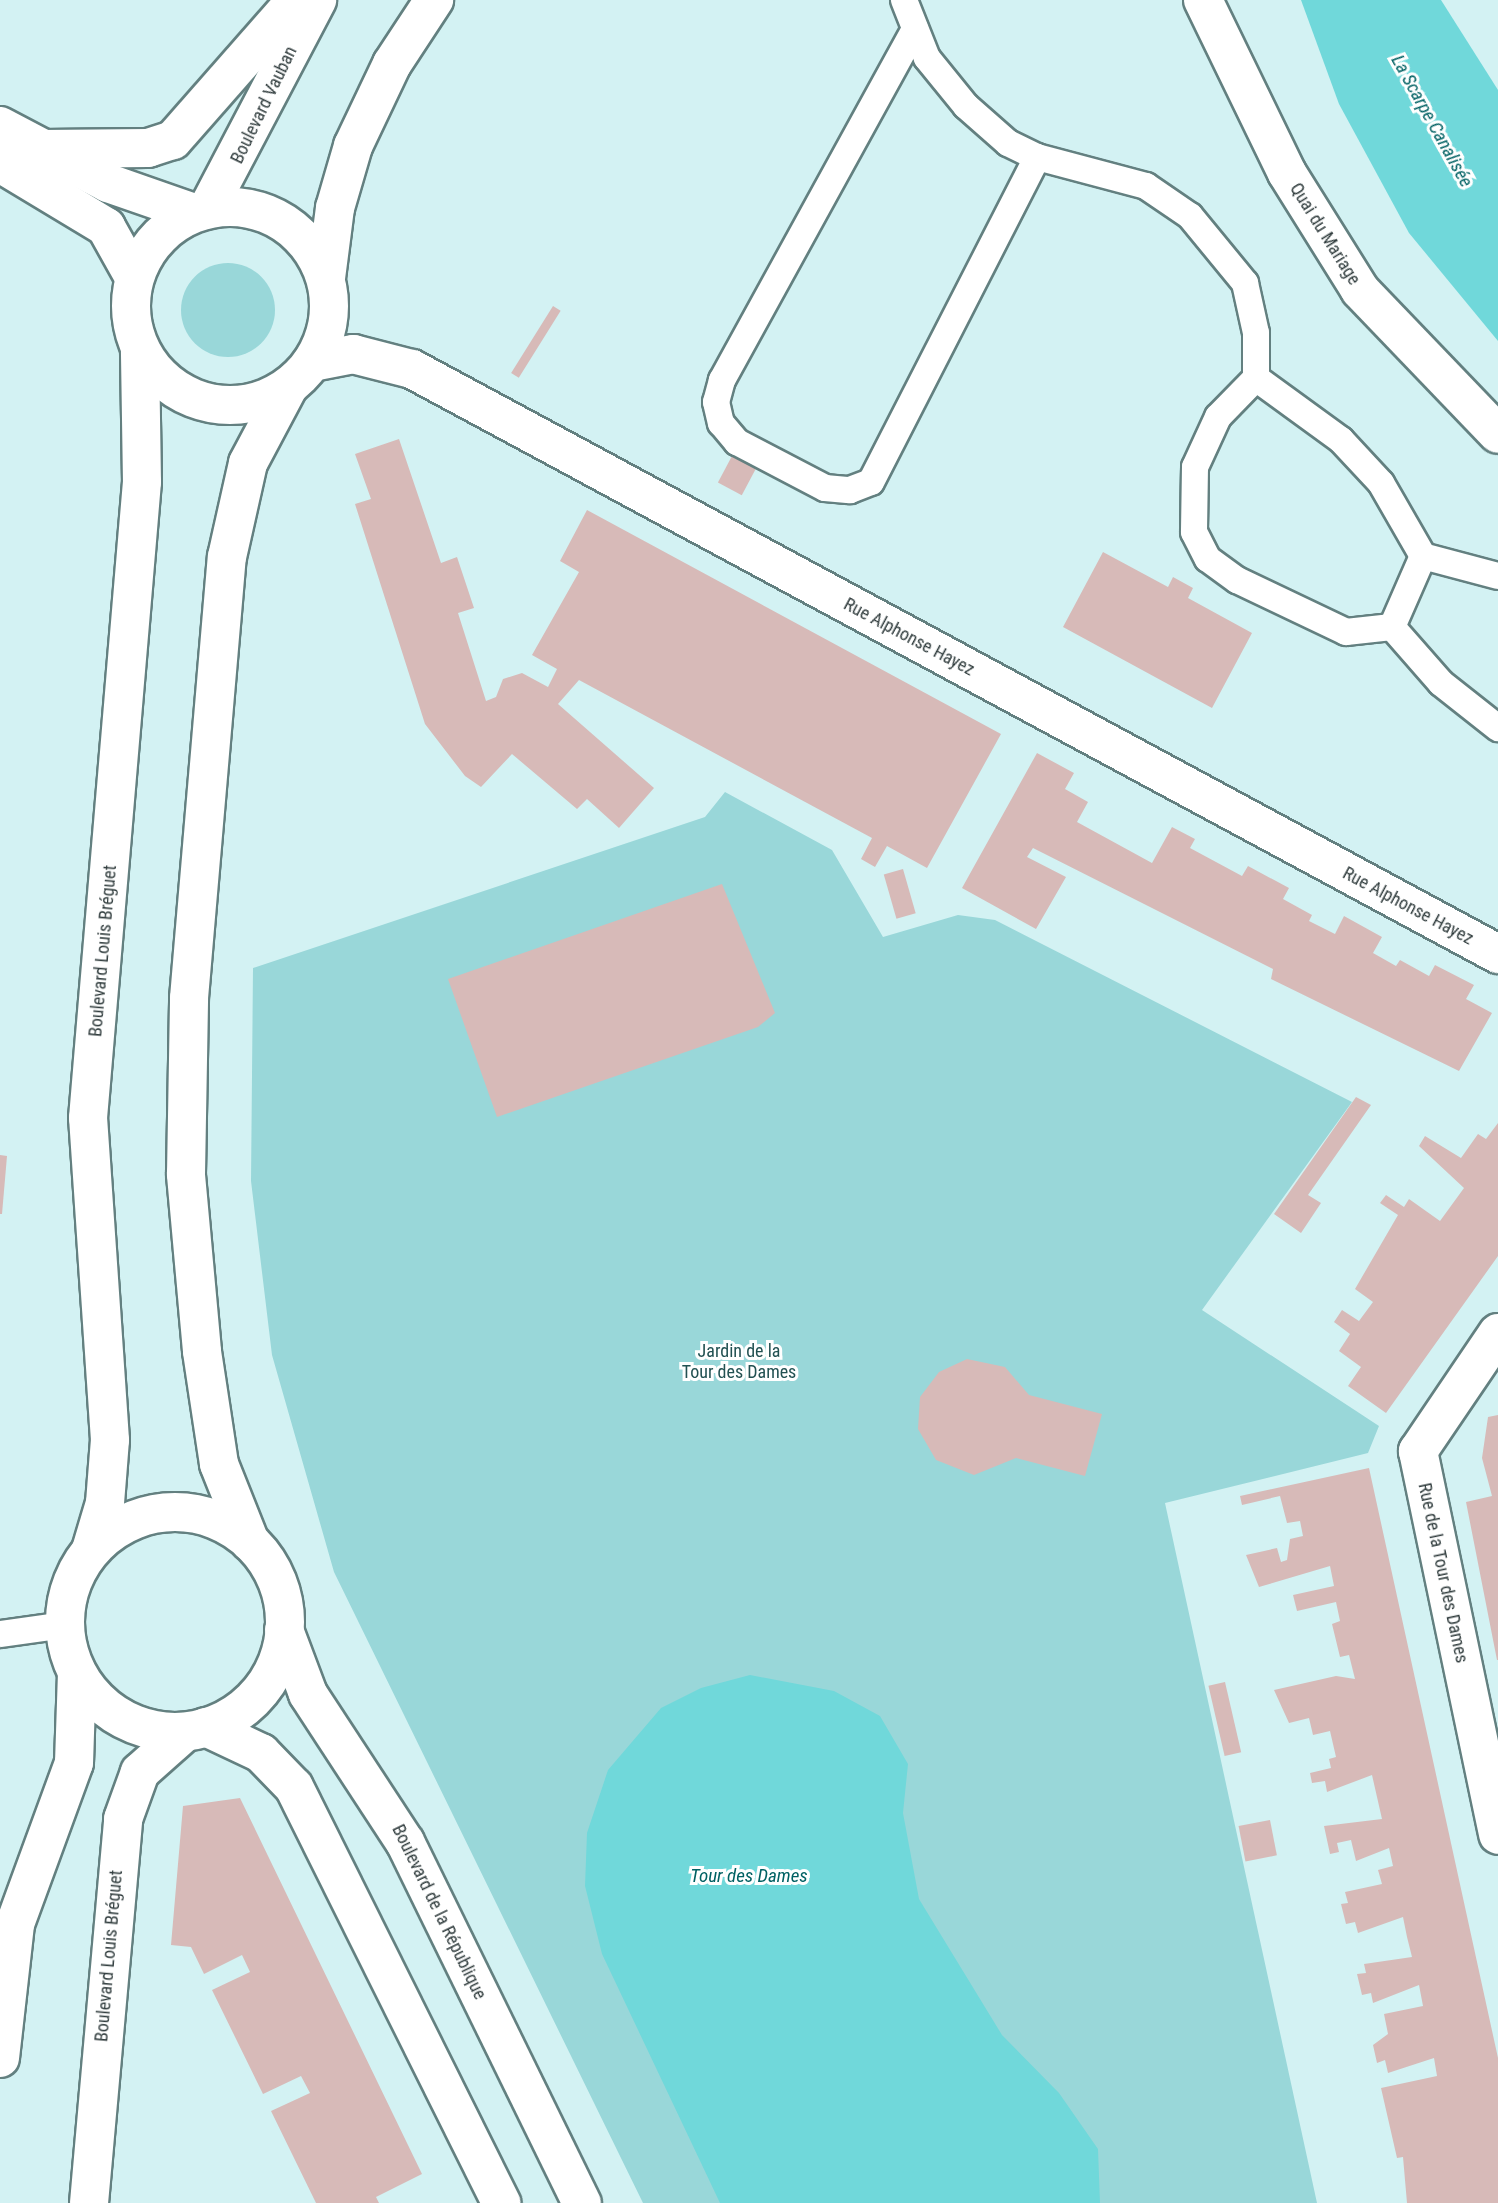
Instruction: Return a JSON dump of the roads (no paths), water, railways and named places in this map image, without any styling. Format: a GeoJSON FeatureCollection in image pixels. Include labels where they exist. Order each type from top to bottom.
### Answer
{"type":"FeatureCollection","features":[{"type":"Feature","properties":{"kind":"main road"},"geometry":{"type":"LineString","coordinates":[[43,149],[125,150],[173,139],[296,0]]}},
{"type":"Feature","properties":{"kind":"main road","name":"Boulevard Vauban"},"geometry":{"type":"LineString","coordinates":[[201,211],[317,0]]}},
{"type":"Feature","properties":{"kind":"main road"},"geometry":{"type":"LineString","coordinates":[[195,1729],[260,1691],[277,1662],[284,1630],[277,1582],[250,1542],[219,1464],[202,1351],[186,1174],[188,1023],[227,557],[248,463],[328,322],[326,278],[335,208],[352,146],[381,85],[434,0]]}},
{"type":"Feature","properties":{"kind":"main road","name":"Quai du Mariage"},"geometry":{"type":"LineString","coordinates":[[1203,0],[1250,103],[1360,290],[1498,433]]}},
{"type":"Feature","properties":{"kind":"main road"},"geometry":{"type":"LineString","coordinates":[[0,126],[118,188],[201,211],[253,209],[281,220],[304,239],[326,278]]}},
{"type":"Feature","properties":{"kind":"main road"},"geometry":{"type":"LineString","coordinates":[[0,163],[106,227],[134,277]]}},
{"type":"Feature","properties":{"kind":"main road"},"geometry":{"type":"LineString","coordinates":[[201,211],[156,238],[134,277],[130,307],[140,349],[170,385],[206,402],[245,404],[300,374]]}},
{"type":"Feature","properties":{"kind":"main road","name":"Boulevard Louis Bréguet"},"geometry":{"type":"LineString","coordinates":[[92,1550],[105,1503],[110,1450],[88,1118],[143,471],[140,349]]}},
{"type":"Feature","properties":{"kind":"main road","name":"Rue Alphonse Hayez"},"geometry":{"type":"LineString","coordinates":[[300,374],[353,354],[412,369],[1498,954]]}},
{"type":"Feature","properties":{"kind":"main road","name":"Rue de la Tour des Dames"},"geometry":{"type":"LineString","coordinates":[[1498,1333],[1418,1451],[1498,1835]]}},
{"type":"Feature","properties":{"kind":"main road"},"geometry":{"type":"LineString","coordinates":[[0,2058],[15,1924],[74,1763],[77,1673],[65,1626],[74,1578],[92,1550],[119,1528],[169,1512],[204,1516],[250,1542]]}},
{"type":"Feature","properties":{"kind":"main road","name":"Boulevard de la République"},"geometry":{"type":"LineString","coordinates":[[284,1630],[308,1695],[405,1842],[582,2203]]}},
{"type":"Feature","properties":{"kind":"main road"},"geometry":{"type":"LineString","coordinates":[[77,1673],[122,1718],[195,1729],[261,1753],[294,1787],[501,2203]]}},
{"type":"Feature","properties":{"kind":"main road","name":"Boulevard Louis Bréguet"},"geometry":{"type":"LineString","coordinates":[[89,2203],[122,1819],[140,1772],[195,1729]]}},
{"type":"Feature","properties":{"kind":"lane"},"geometry":{"type":"LineString","coordinates":[[904,0],[927,58],[966,106],[1008,143],[1037,157],[1146,186],[1190,216],[1245,283],[1256,333],[1256,378],[1218,417],[1195,467],[1194,532],[1208,559],[1346,632],[1392,626]]}},
{"type":"Feature","properties":{"kind":"lane"},"geometry":{"type":"LineString","coordinates":[[915,29],[722,380],[716,402],[721,423],[737,442],[825,488],[850,490],[871,482],[1037,157]]}},
{"type":"Feature","properties":{"kind":"lane"},"geometry":{"type":"LineString","coordinates":[[1256,378],[1349,449],[1381,483],[1423,556],[1498,576]]}},
{"type":"Feature","properties":{"kind":"lane"},"geometry":{"type":"LineString","coordinates":[[1392,626],[1423,556]]}},
{"type":"Feature","properties":{"kind":"lane"},"geometry":{"type":"LineString","coordinates":[[1392,626],[1441,683],[1498,728]]}},
{"type":"Feature","properties":{"kind":"lane"},"geometry":{"type":"LineString","coordinates":[[0,1634],[65,1626]]}},
{"type":"Feature","properties":{"kind":"water","name":"La Scarpe Canalisée"},"geometry":{"type":"Polygon","coordinates":[[[1301,0],[1441,0],[1498,90],[1498,341],[1409,233],[1339,104],[1301,0]]]}},
{"type":"Feature","properties":{"kind":"water","name":"Tour des Dames"},"geometry":{"type":"Polygon","coordinates":[[[750,1675],[834,1691],[880,1716],[908,1764],[903,1813],[919,1899],[1002,2035],[1059,2093],[1098,2149],[1100,2203],[720,2203],[602,1954],[585,1886],[587,1833],[608,1770],[661,1708],[701,1688],[750,1675]]]}},
{"type":"Feature","properties":{"kind":"park label","name":"Jardin de la Tour des Dames"},"geometry":{"type":"Point","coordinates":[739,1362]}}]}
